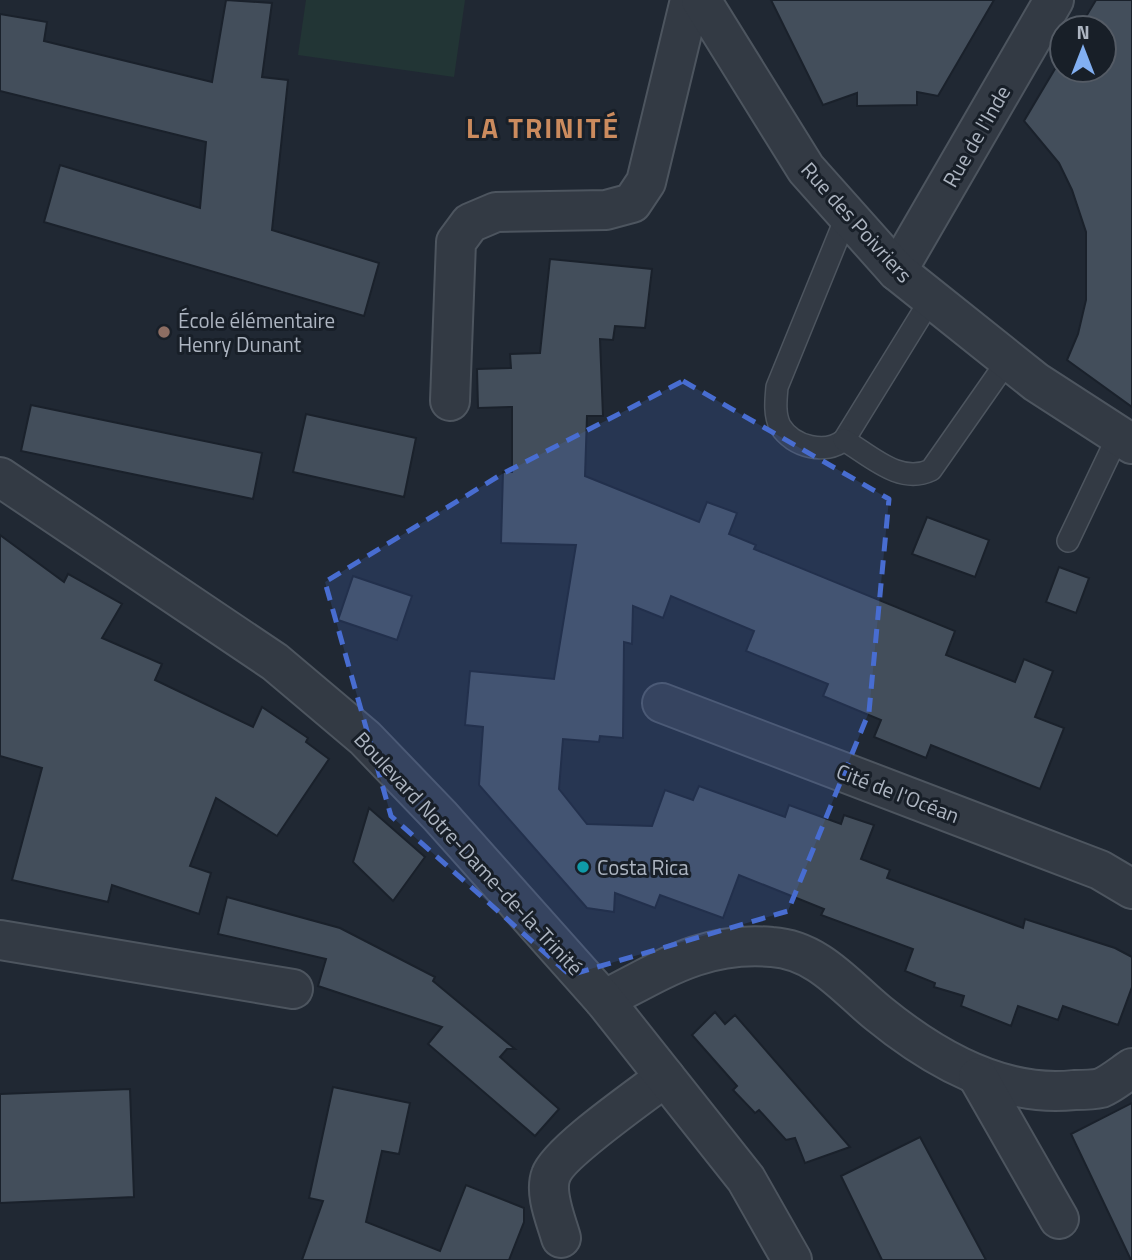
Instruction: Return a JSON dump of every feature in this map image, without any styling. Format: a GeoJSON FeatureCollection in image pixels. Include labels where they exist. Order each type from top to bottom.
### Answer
{"type":"FeatureCollection","features":[{"type":"Feature","properties":{"kind":"street"},"geometry":{"type":"LineString","coordinates":[[450,401],[456,242],[470,223],[496,212],[606,210],[632,203],[646,182],[690,0]]}},
{"type":"Feature","properties":{"kind":"street","name":"Rue des Poivriers"},"geometry":{"type":"LineString","coordinates":[[701,0],[806,169],[897,271],[1008,360],[1125,440]]}},
{"type":"Feature","properties":{"kind":"street","name":"Rue de l'Inde"},"geometry":{"type":"LineString","coordinates":[[897,271],[1054,0]]}},
{"type":"Feature","properties":{"kind":"street","name":"Boulevard Notre-Dame-de-la-Trinité"},"geometry":{"type":"LineString","coordinates":[[0,477],[275,662],[365,738],[440,816],[604,1000],[746,1179],[792,1260]]}},
{"type":"Feature","properties":{"kind":"street","name":"Cité de l'Océan"},"geometry":{"type":"LineString","coordinates":[[662,703],[1088,865],[1132,889]]}},
{"type":"Feature","properties":{"kind":"street"},"geometry":{"type":"LineString","coordinates":[[0,940],[293,989]]}},
{"type":"Feature","properties":{"kind":"street"},"geometry":{"type":"LineString","coordinates":[[604,1000],[697,953],[736,946],[775,947],[809,958],[836,974],[877,1013],[926,1048],[978,1077],[1048,1093],[1101,1088],[1132,1068]]}},
{"type":"Feature","properties":{"kind":"street"},"geometry":{"type":"LineString","coordinates":[[561,1238],[550,1195],[550,1175],[563,1157],[666,1077]]}},
{"type":"Feature","properties":{"kind":"street"},"geometry":{"type":"LineString","coordinates":[[978,1077],[1059,1219]]}},
{"type":"Feature","properties":{"kind":"lane"},"geometry":{"type":"LineString","coordinates":[[847,215],[777,387],[775,406],[780,425],[791,437],[805,445],[824,449],[835,448],[844,440],[931,299]]}},
{"type":"Feature","properties":{"kind":"lane"},"geometry":{"type":"LineString","coordinates":[[844,440],[901,475],[917,477],[931,470],[1008,360]]}},
{"type":"Feature","properties":{"kind":"lane"},"geometry":{"type":"LineString","coordinates":[[1068,541],[1125,440]]}},
{"type":"Feature","properties":{"kind":"highlighted area"},"geometry":{"type":"Polygon","coordinates":[[[683,381],[889,499],[869,712],[788,911],[570,975],[391,816],[325,582],[502,474],[683,381]]]}},
{"type":"Feature","properties":{"kind":"green space"},"geometry":{"type":"Polygon","coordinates":[[[306,0],[465,0],[454,77],[298,55],[306,0]]]}},
{"type":"Feature","properties":{"kind":"building"},"geometry":{"type":"Polygon","coordinates":[[[226,0],[272,3],[262,77],[288,80],[272,230],[379,263],[364,316],[44,222],[60,165],[200,208],[206,142],[0,91],[0,14],[47,22],[44,41],[212,82],[226,0]]]}},
{"type":"Feature","properties":{"kind":"building"},"geometry":{"type":"Polygon","coordinates":[[[771,0],[994,0],[938,96],[917,92],[917,105],[857,106],[857,93],[823,105],[771,0]]]}},
{"type":"Feature","properties":{"kind":"building"},"geometry":{"type":"Polygon","coordinates":[[[1096,0],[1132,0],[1132,407],[1067,360],[1078,334],[1086,300],[1086,232],[1072,190],[1059,163],[1024,121],[1048,81],[1048,84],[1118,84],[1118,14],[1088,14],[1096,0]]]}},
{"type":"Feature","properties":{"kind":"building"},"geometry":{"type":"Polygon","coordinates":[[[550,259],[652,269],[645,328],[615,326],[613,340],[600,339],[603,416],[587,416],[585,476],[699,522],[707,502],[737,513],[729,534],[756,545],[754,549],[955,631],[946,655],[1015,682],[1024,659],[1053,671],[1035,717],[1064,728],[1040,789],[931,745],[926,758],[874,737],[881,720],[823,696],[828,684],[746,651],[754,631],[671,596],[663,618],[633,606],[632,644],[624,642],[623,738],[600,736],[599,742],[563,739],[559,789],[587,824],[652,826],[665,790],[693,800],[699,786],[785,817],[789,805],[841,824],[844,815],[874,825],[861,859],[890,870],[887,878],[1023,928],[1025,919],[1115,948],[1132,957],[1132,987],[1118,1025],[1063,1006],[1058,1020],[1018,1006],[1011,1026],[961,1006],[964,996],[934,987],[935,983],[905,971],[913,949],[821,915],[824,909],[739,875],[723,918],[660,895],[655,908],[615,893],[614,912],[587,908],[479,785],[483,727],[465,725],[470,671],[554,679],[576,545],[501,543],[503,472],[512,472],[512,407],[478,408],[477,369],[511,368],[510,354],[540,353],[550,259]]]}},
{"type":"Feature","properties":{"kind":"building"},"geometry":{"type":"Polygon","coordinates":[[[31,405],[262,453],[253,499],[21,451],[31,405]]]}},
{"type":"Feature","properties":{"kind":"building"},"geometry":{"type":"Polygon","coordinates":[[[306,414],[416,438],[404,497],[293,472],[306,414]]]}},
{"type":"Feature","properties":{"kind":"building"},"geometry":{"type":"Polygon","coordinates":[[[927,517],[989,540],[975,577],[912,554],[927,517]]]}},
{"type":"Feature","properties":{"kind":"building"},"geometry":{"type":"Polygon","coordinates":[[[0,535],[64,582],[68,574],[122,604],[102,638],[162,664],[155,680],[253,727],[262,707],[308,738],[306,742],[329,759],[277,836],[216,798],[190,866],[211,873],[199,914],[112,885],[108,902],[12,880],[42,768],[0,756],[0,535]]]}},
{"type":"Feature","properties":{"kind":"building"},"geometry":{"type":"Polygon","coordinates":[[[1059,567],[1089,578],[1076,613],[1046,602],[1059,567]]]}},
{"type":"Feature","properties":{"kind":"building"},"geometry":{"type":"Polygon","coordinates":[[[353,576],[412,596],[397,640],[338,620],[353,576]]]}},
{"type":"Feature","properties":{"kind":"building"},"geometry":{"type":"Polygon","coordinates":[[[369,808],[425,857],[393,901],[353,862],[369,808]]]}},
{"type":"Feature","properties":{"kind":"building"},"geometry":{"type":"Polygon","coordinates":[[[227,897],[340,928],[435,977],[433,981],[515,1049],[507,1049],[500,1057],[559,1109],[535,1136],[428,1044],[442,1027],[318,986],[326,959],[218,934],[227,897]]]}},
{"type":"Feature","properties":{"kind":"building"},"geometry":{"type":"Polygon","coordinates":[[[715,1012],[725,1024],[735,1015],[850,1147],[805,1163],[795,1138],[786,1140],[759,1110],[755,1113],[733,1090],[737,1086],[692,1035],[715,1012]]]}},
{"type":"Feature","properties":{"kind":"building"},"geometry":{"type":"Polygon","coordinates":[[[333,1087],[410,1103],[399,1154],[382,1151],[366,1222],[440,1251],[466,1185],[524,1208],[524,1222],[509,1260],[302,1260],[323,1201],[309,1198],[333,1087]]]}},
{"type":"Feature","properties":{"kind":"building"},"geometry":{"type":"Polygon","coordinates":[[[130,1089],[134,1197],[0,1203],[0,1094],[130,1089]]]}},
{"type":"Feature","properties":{"kind":"building"},"geometry":{"type":"Polygon","coordinates":[[[1132,1103],[1132,1260],[1131,1260],[1071,1134],[1132,1103]]]}},
{"type":"Feature","properties":{"kind":"building"},"geometry":{"type":"Polygon","coordinates":[[[920,1137],[986,1260],[882,1260],[841,1176],[920,1137]]]}},
{"type":"Feature","properties":{"kind":"place","name":"École élémentaire Henry Dunant"},"geometry":{"type":"Point","coordinates":[164,332]}},
{"type":"Feature","properties":{"kind":"place","name":"Costa Rica"},"geometry":{"type":"Point","coordinates":[583,867]}},
{"type":"Feature","properties":{"kind":"district","name":"LA TRINITÉ"},"geometry":{"type":"Point","coordinates":[543,127]}}]}
